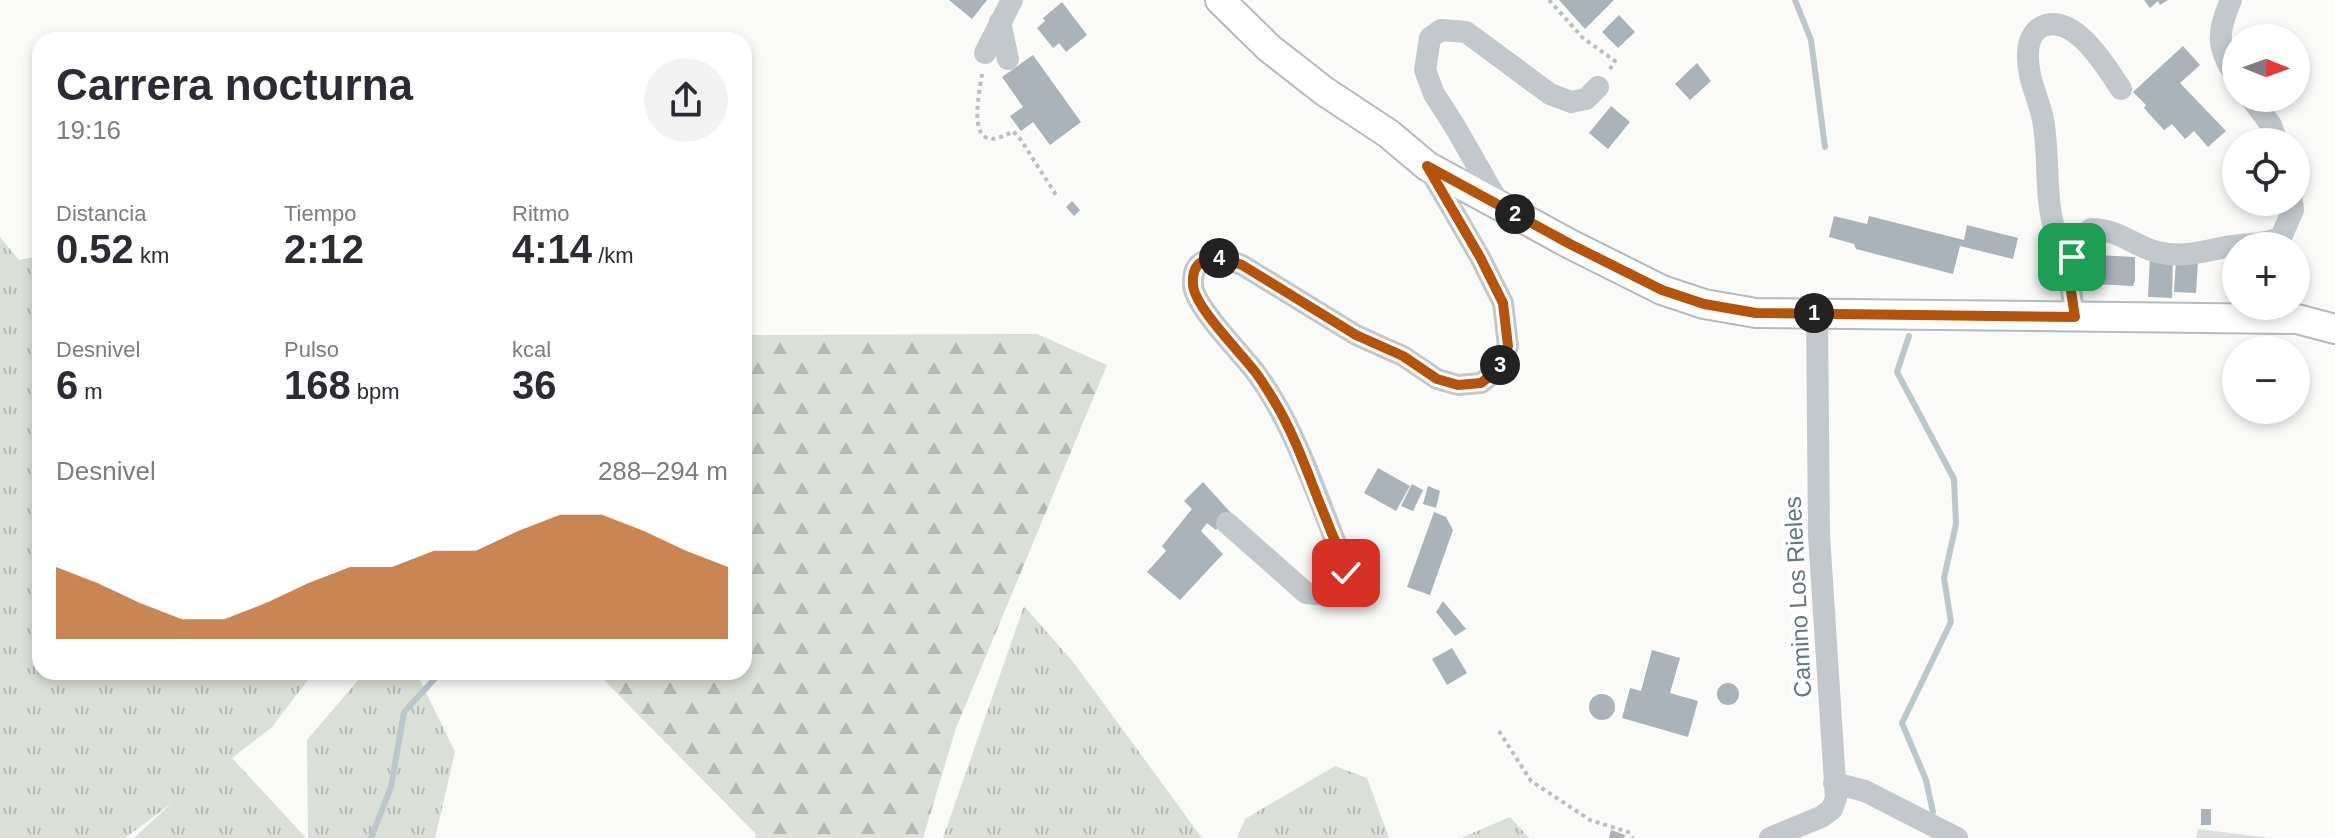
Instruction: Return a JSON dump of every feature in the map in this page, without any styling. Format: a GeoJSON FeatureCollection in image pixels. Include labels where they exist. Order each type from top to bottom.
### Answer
{"type":"FeatureCollection","features":[{"type":"Feature","properties":{"kind":"main road"},"geometry":{"type":"LineString","coordinates":[[1220,0],[1269,48],[1324,91],[1389,134],[1427,166],[1662,290],[1704,304],[1756,313],[2297,319],[2335,329]]}},
{"type":"Feature","properties":{"kind":"street"},"geometry":{"type":"LineString","coordinates":[[985,53],[1012,0]]}},
{"type":"Feature","properties":{"kind":"street"},"geometry":{"type":"LineString","coordinates":[[2222,54],[2221,22],[2231,0]]}},
{"type":"Feature","properties":{"kind":"street"},"geometry":{"type":"LineString","coordinates":[[1000,22],[1008,59]]}},
{"type":"Feature","properties":{"kind":"street"},"geometry":{"type":"LineString","coordinates":[[2072,257],[2056,234],[2051,211],[2043,119],[2030,81],[2028,52],[2032,35],[2039,27],[2053,23],[2073,30],[2104,64],[2121,89]]}},
{"type":"Feature","properties":{"kind":"street"},"geometry":{"type":"LineString","coordinates":[[1501,207],[1434,94],[1425,70],[1430,38],[1441,30],[1466,32],[1550,94],[1571,102],[1586,99],[1598,87]]}},
{"type":"Feature","properties":{"kind":"street"},"geometry":{"type":"LineString","coordinates":[[1227,523],[1310,595],[1346,573],[1303,461],[1275,402],[1196,296],[1192,284],[1201,262],[1223,258],[1242,265],[1356,335],[1403,356],[1437,379],[1458,385],[1481,383],[1502,362],[1508,346],[1503,303],[1427,166]]}},
{"type":"Feature","properties":{"kind":"street"},"geometry":{"type":"LineString","coordinates":[[2075,317],[2069,278],[2072,257],[2091,229],[2124,236],[2156,251],[2193,255],[2230,246],[2271,242],[2281,237],[2290,216]]}},
{"type":"Feature","properties":{"kind":"street","name":"Camino Los Rieles"},"geometry":{"type":"LineString","coordinates":[[1770,838],[1821,817],[1832,809],[1836,798],[1819,535],[1817,313]]}},
{"type":"Feature","properties":{"kind":"street"},"geometry":{"type":"LineString","coordinates":[[1834,783],[1865,791],[1957,838]]}},
{"type":"Feature","properties":{"kind":"path"},"geometry":{"type":"LineString","coordinates":[[1549,0],[1583,38],[1615,61],[1598,87]]}},
{"type":"Feature","properties":{"kind":"path"},"geometry":{"type":"LineString","coordinates":[[985,53],[976,107],[981,134],[991,138],[1013,131],[1056,195]]}},
{"type":"Feature","properties":{"kind":"path"},"geometry":{"type":"LineString","coordinates":[[1499,731],[1531,781],[1590,820],[1628,832],[1633,838]]}},
{"type":"Feature","properties":{"kind":"green space"},"geometry":{"type":"Polygon","coordinates":[[[0,237],[19,260],[32,258],[32,680],[308,680],[272,727],[232,758],[306,838],[134,838],[172,803],[125,838],[0,838],[0,237]]]}},
{"type":"Feature","properties":{"kind":"green space"},"geometry":{"type":"Polygon","coordinates":[[[1037,334],[1107,365],[956,728],[923,838],[755,838],[756,834],[604,680],[752,680],[752,335],[1037,334]]]}},
{"type":"Feature","properties":{"kind":"green space"},"geometry":{"type":"Polygon","coordinates":[[[1024,606],[1074,663],[1202,838],[943,838],[1024,606]]]}},
{"type":"Feature","properties":{"kind":"green space"},"geometry":{"type":"Polygon","coordinates":[[[358,680],[420,680],[455,752],[435,838],[308,838],[307,740],[358,680]]]}},
{"type":"Feature","properties":{"kind":"green space"},"geometry":{"type":"Polygon","coordinates":[[[1335,766],[1367,778],[1389,838],[1237,838],[1245,819],[1335,766]]]}},
{"type":"Feature","properties":{"kind":"green space"},"geometry":{"type":"Polygon","coordinates":[[[1510,817],[1529,838],[1461,838],[1510,817]]]}},
{"type":"Feature","properties":{"kind":"green space"},"geometry":{"type":"Polygon","coordinates":[[[2198,829],[2269,838],[2196,838],[2198,829]]]}},
{"type":"Feature","properties":{"kind":"building"},"geometry":{"type":"Polygon","coordinates":[[[949,0],[987,0],[972,19],[949,0]]]}},
{"type":"Feature","properties":{"kind":"building"},"geometry":{"type":"Polygon","coordinates":[[[1559,0],[1614,0],[1585,29],[1559,0]]]}},
{"type":"Feature","properties":{"kind":"building"},"geometry":{"type":"Polygon","coordinates":[[[2144,0],[2168,0],[2160,5],[2158,1],[2150,8],[2144,0]]]}},
{"type":"Feature","properties":{"kind":"building"},"geometry":{"type":"Polygon","coordinates":[[[1062,2],[1087,35],[1066,52],[1059,43],[1053,48],[1037,28],[1045,21],[1043,18],[1062,2]]]}},
{"type":"Feature","properties":{"kind":"building"},"geometry":{"type":"Polygon","coordinates":[[[1619,15],[1635,32],[1618,48],[1602,32],[1619,15]]]}},
{"type":"Feature","properties":{"kind":"building"},"geometry":{"type":"Polygon","coordinates":[[[2183,46],[2200,65],[2180,83],[2223,128],[2222,135],[2208,147],[2194,131],[2185,139],[2172,124],[2164,130],[2133,92],[2183,46]]]}},
{"type":"Feature","properties":{"kind":"building"},"geometry":{"type":"Polygon","coordinates":[[[1033,55],[1081,122],[1050,145],[1033,122],[1021,131],[1010,116],[1023,107],[1002,77],[1033,55]]]}},
{"type":"Feature","properties":{"kind":"building"},"geometry":{"type":"Polygon","coordinates":[[[1697,63],[1711,81],[1690,100],[1675,84],[1697,63]]]}},
{"type":"Feature","properties":{"kind":"building"},"geometry":{"type":"Polygon","coordinates":[[[1611,106],[1630,122],[1608,149],[1589,133],[1611,106]]]}},
{"type":"Feature","properties":{"kind":"building"},"geometry":{"type":"Polygon","coordinates":[[[1072,201],[1080,210],[1074,216],[1066,207],[1072,201]]]}},
{"type":"Feature","properties":{"kind":"building"},"geometry":{"type":"Polygon","coordinates":[[[1834,216],[1867,224],[1869,216],[1964,240],[1967,225],[2018,238],[2013,259],[1960,246],[1953,274],[1856,249],[1854,244],[1829,237],[1834,216]]]}},
{"type":"Feature","properties":{"kind":"building"},"geometry":{"type":"Polygon","coordinates":[[[2078,254],[2135,257],[2133,286],[2075,283],[2078,254]]]}},
{"type":"Feature","properties":{"kind":"building"},"geometry":{"type":"Polygon","coordinates":[[[2150,256],[2173,257],[2172,298],[2148,297],[2150,256]]]}},
{"type":"Feature","properties":{"kind":"building"},"geometry":{"type":"Polygon","coordinates":[[[2176,260],[2198,261],[2196,293],[2174,292],[2176,260]]]}},
{"type":"Feature","properties":{"kind":"building"},"geometry":{"type":"Polygon","coordinates":[[[1378,468],[1410,486],[1396,511],[1364,493],[1378,468]]]}},
{"type":"Feature","properties":{"kind":"building"},"geometry":{"type":"Polygon","coordinates":[[[1203,482],[1231,513],[1216,530],[1207,523],[1201,531],[1223,554],[1180,600],[1147,572],[1166,551],[1162,546],[1192,509],[1184,501],[1203,482]]]}},
{"type":"Feature","properties":{"kind":"building"},"geometry":{"type":"Polygon","coordinates":[[[1412,484],[1423,490],[1413,511],[1401,506],[1412,484]]]}},
{"type":"Feature","properties":{"kind":"building"},"geometry":{"type":"Polygon","coordinates":[[[1428,486],[1440,491],[1436,508],[1423,504],[1428,486]]]}},
{"type":"Feature","properties":{"kind":"building"},"geometry":{"type":"Polygon","coordinates":[[[1434,512],[1446,517],[1453,530],[1430,595],[1407,587],[1434,512]]]}},
{"type":"Feature","properties":{"kind":"building"},"geometry":{"type":"Polygon","coordinates":[[[1342,579],[1358,585],[1356,593],[1338,586],[1342,579]]]}},
{"type":"Feature","properties":{"kind":"building"},"geometry":{"type":"Polygon","coordinates":[[[1443,601],[1466,629],[1455,636],[1436,612],[1443,601]]]}},
{"type":"Feature","properties":{"kind":"building"},"geometry":{"type":"Polygon","coordinates":[[[1452,648],[1467,673],[1447,685],[1432,659],[1452,648]]]}},
{"type":"Feature","properties":{"kind":"building"},"geometry":{"type":"Polygon","coordinates":[[[1652,650],[1680,658],[1670,693],[1698,701],[1688,737],[1622,718],[1630,688],[1641,691],[1652,650]]]}},
{"type":"Feature","properties":{"kind":"building"},"geometry":{"type":"Polygon","coordinates":[[[1728,683],[1736,686],[1739,694],[1736,702],[1728,705],[1720,702],[1717,694],[1720,686],[1728,683]]]}},
{"type":"Feature","properties":{"kind":"building"},"geometry":{"type":"Polygon","coordinates":[[[1602,694],[1611,698],[1615,707],[1611,716],[1602,720],[1593,716],[1589,707],[1593,698],[1602,694]]]}},
{"type":"Feature","properties":{"kind":"building"},"geometry":{"type":"Polygon","coordinates":[[[2201,809],[2211,809],[2211,825],[2201,825],[2201,809]]]}},
{"type":"Feature","properties":{"kind":"building"},"geometry":{"type":"Polygon","coordinates":[[[1611,830],[1625,835],[1624,838],[1609,838],[1611,830]]]}},
{"type":"Feature","properties":{"kind":"waterway"},"geometry":{"type":"LineString","coordinates":[[1795,0],[1811,40],[1825,147]]}},
{"type":"Feature","properties":{"kind":"waterway"},"geometry":{"type":"LineString","coordinates":[[1909,336],[1897,372],[1954,479],[1956,524],[1944,578],[1951,622],[1902,723],[1926,780],[1933,812]]}},
{"type":"Feature","properties":{"kind":"waterway"},"geometry":{"type":"LineString","coordinates":[[371,838],[391,787],[404,712],[434,680]]}},
{"type":"Feature","properties":{"kind":"route"},"geometry":{"type":"LineString","coordinates":[[1346,573],[1303,461],[1275,402],[1196,296],[1192,284],[1201,262],[1223,258],[1242,265],[1356,335],[1403,356],[1437,379],[1458,385],[1481,383],[1495,372],[1508,346],[1507,326],[1503,303],[1480,257],[1427,166],[1662,290],[1704,304],[1756,313],[2075,317],[2069,278],[2072,257]]}}]}
